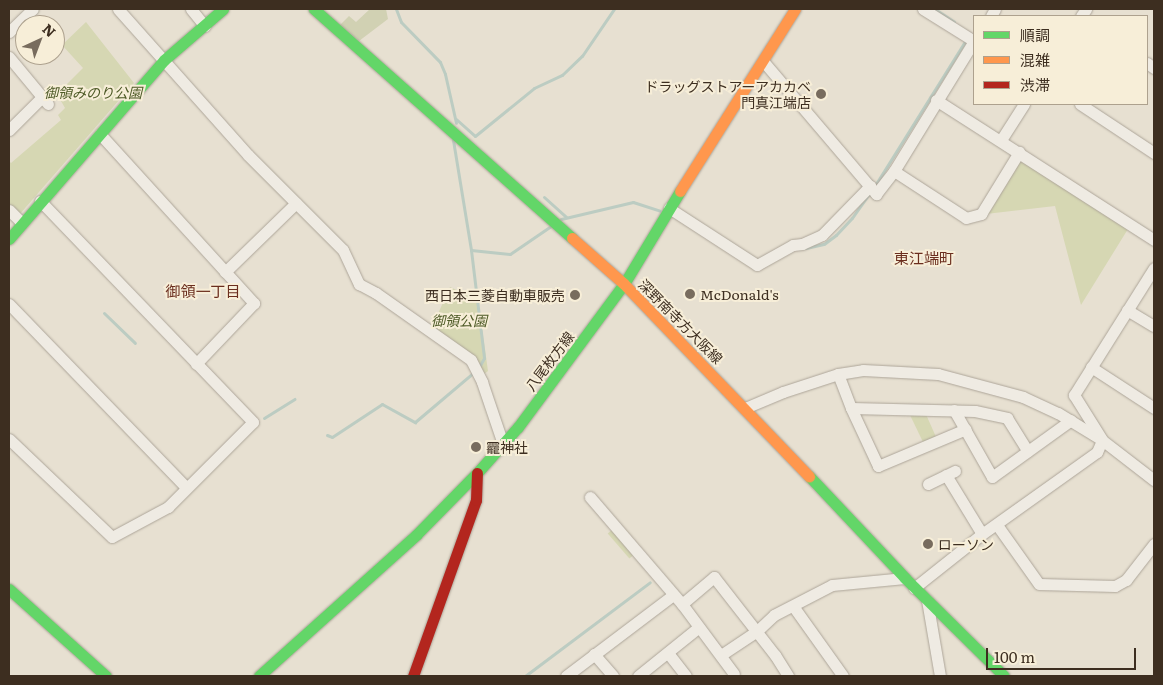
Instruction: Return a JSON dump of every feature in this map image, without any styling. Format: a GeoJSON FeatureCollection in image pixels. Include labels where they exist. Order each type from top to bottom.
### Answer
{"type":"FeatureCollection","features":[{"type":"Feature","properties":{"kind":"main road"},"geometry":{"type":"LineString","coordinates":[[9,239],[164,60],[223,9]]}},
{"type":"Feature","properties":{"kind":"main road","name":"深野南寺方大阪線"},"geometry":{"type":"LineString","coordinates":[[314,9],[624,284],[745,408],[914,588],[1004,676]]}},
{"type":"Feature","properties":{"kind":"main road","name":"八尾枚方線"},"geometry":{"type":"LineString","coordinates":[[259,676],[416,535],[503,444],[550,385],[624,284],[669,208],[796,9]]}},
{"type":"Feature","properties":{"kind":"main road"},"geometry":{"type":"LineString","coordinates":[[413,676],[476,500],[477,473]]}},
{"type":"Feature","properties":{"kind":"main road"},"geometry":{"type":"LineString","coordinates":[[9,589],[106,676]]}},
{"type":"Feature","properties":{"kind":"street"},"geometry":{"type":"LineString","coordinates":[[9,32],[33,9]]}},
{"type":"Feature","properties":{"kind":"street"},"geometry":{"type":"LineString","coordinates":[[118,9],[248,155],[343,250],[359,284],[376,293],[471,360],[482,382],[503,444]]}},
{"type":"Feature","properties":{"kind":"street"},"geometry":{"type":"LineString","coordinates":[[191,9],[204,26]]}},
{"type":"Feature","properties":{"kind":"street"},"geometry":{"type":"LineString","coordinates":[[923,9],[973,40]]}},
{"type":"Feature","properties":{"kind":"street"},"geometry":{"type":"LineString","coordinates":[[763,61],[876,194],[894,171],[973,43]]}},
{"type":"Feature","properties":{"kind":"street"},"geometry":{"type":"LineString","coordinates":[[9,57],[45,100],[9,130]]}},
{"type":"Feature","properties":{"kind":"street"},"geometry":{"type":"LineString","coordinates":[[936,100],[1154,240]]}},
{"type":"Feature","properties":{"kind":"street"},"geometry":{"type":"LineString","coordinates":[[1001,140],[1023,105]]}},
{"type":"Feature","properties":{"kind":"street"},"geometry":{"type":"LineString","coordinates":[[1082,105],[1154,153]]}},
{"type":"Feature","properties":{"kind":"street"},"geometry":{"type":"LineString","coordinates":[[100,134],[254,303],[196,364]]}},
{"type":"Feature","properties":{"kind":"street"},"geometry":{"type":"LineString","coordinates":[[894,171],[966,218],[981,214],[1019,152]]}},
{"type":"Feature","properties":{"kind":"street"},"geometry":{"type":"LineString","coordinates":[[669,208],[757,265],[793,245],[802,244],[822,235],[870,186]]}},
{"type":"Feature","properties":{"kind":"street"},"geometry":{"type":"LineString","coordinates":[[9,439],[112,537],[168,507],[253,422],[40,201]]}},
{"type":"Feature","properties":{"kind":"street"},"geometry":{"type":"LineString","coordinates":[[225,272],[296,203]]}},
{"type":"Feature","properties":{"kind":"street"},"geometry":{"type":"LineString","coordinates":[[9,210],[22,223]]}},
{"type":"Feature","properties":{"kind":"street"},"geometry":{"type":"LineString","coordinates":[[1102,440],[1074,395],[1154,268]]}},
{"type":"Feature","properties":{"kind":"street"},"geometry":{"type":"LineString","coordinates":[[9,304],[186,487]]}},
{"type":"Feature","properties":{"kind":"street"},"geometry":{"type":"LineString","coordinates":[[1127,310],[1154,326]]}},
{"type":"Feature","properties":{"kind":"street"},"geometry":{"type":"LineString","coordinates":[[1091,367],[1154,408]]}},
{"type":"Feature","properties":{"kind":"street"},"geometry":{"type":"LineString","coordinates":[[745,408],[783,392],[838,374],[863,370],[938,374],[1024,397],[1071,420],[1102,440],[1154,480]]}},
{"type":"Feature","properties":{"kind":"street"},"geometry":{"type":"LineString","coordinates":[[838,374],[851,408],[878,466],[966,429]]}},
{"type":"Feature","properties":{"kind":"street"},"geometry":{"type":"LineString","coordinates":[[851,408],[975,411],[1007,418],[1028,451]]}},
{"type":"Feature","properties":{"kind":"street"},"geometry":{"type":"LineString","coordinates":[[954,410],[992,477],[1071,420]]}},
{"type":"Feature","properties":{"kind":"street"},"geometry":{"type":"LineString","coordinates":[[914,588],[982,534],[1097,452],[1102,440]]}},
{"type":"Feature","properties":{"kind":"street"},"geometry":{"type":"LineString","coordinates":[[928,484],[951,473],[982,534]]}},
{"type":"Feature","properties":{"kind":"street"},"geometry":{"type":"LineString","coordinates":[[590,496],[682,604],[722,655],[734,674]]}},
{"type":"Feature","properties":{"kind":"street"},"geometry":{"type":"LineString","coordinates":[[997,525],[1039,584],[1115,586],[1126,580],[1154,544]]}},
{"type":"Feature","properties":{"kind":"street"},"geometry":{"type":"LineString","coordinates":[[682,604],[714,577],[775,655],[788,676]]}},
{"type":"Feature","properties":{"kind":"street"},"geometry":{"type":"LineString","coordinates":[[722,655],[757,632],[774,615],[832,585],[905,578]]}},
{"type":"Feature","properties":{"kind":"street"},"geometry":{"type":"LineString","coordinates":[[566,676],[673,595]]}},
{"type":"Feature","properties":{"kind":"street"},"geometry":{"type":"LineString","coordinates":[[927,600],[940,676]]}},
{"type":"Feature","properties":{"kind":"street"},"geometry":{"type":"LineString","coordinates":[[794,606],[843,676]]}},
{"type":"Feature","properties":{"kind":"street"},"geometry":{"type":"LineString","coordinates":[[638,676],[699,627]]}},
{"type":"Feature","properties":{"kind":"street"},"geometry":{"type":"LineString","coordinates":[[668,653],[686,676]]}},
{"type":"Feature","properties":{"kind":"street"},"geometry":{"type":"LineString","coordinates":[[594,654],[613,676]]}},
{"type":"Feature","properties":{"kind":"green space"},"geometry":{"type":"Polygon","coordinates":[[[370,9],[386,9],[388,19],[359,41],[340,25],[349,16],[356,22],[370,9]]]}},
{"type":"Feature","properties":{"kind":"green space","name":"御領みのり公園"},"geometry":{"type":"Polygon","coordinates":[[[86,22],[134,83],[19,215],[9,205],[9,161],[11,163],[61,120],[58,115],[65,108],[57,94],[83,68],[65,48],[65,42],[86,22]]]}},
{"type":"Feature","properties":{"kind":"green space"},"geometry":{"type":"Polygon","coordinates":[[[1020,157],[1128,229],[1081,305],[1055,206],[986,214],[1020,157]]]}},
{"type":"Feature","properties":{"kind":"green space","name":"御領公園"},"geometry":{"type":"Polygon","coordinates":[[[450,287],[478,300],[488,371],[484,374],[432,327],[450,287]]]}},
{"type":"Feature","properties":{"kind":"green space"},"geometry":{"type":"Polygon","coordinates":[[[925,412],[936,437],[923,442],[909,413],[925,412]]]}},
{"type":"Feature","properties":{"kind":"green space"},"geometry":{"type":"Polygon","coordinates":[[[613,529],[635,554],[629,558],[608,534],[613,529]]]}},
{"type":"Feature","properties":{"kind":"waterway"},"geometry":{"type":"LineString","coordinates":[[396,9],[401,22],[440,62],[445,74],[456,123]]}},
{"type":"Feature","properties":{"kind":"waterway"},"geometry":{"type":"LineString","coordinates":[[456,119],[475,136],[534,88],[562,75],[582,56],[614,9]]}},
{"type":"Feature","properties":{"kind":"waterway"},"geometry":{"type":"LineString","coordinates":[[935,9],[954,22]]}},
{"type":"Feature","properties":{"kind":"waterway"},"geometry":{"type":"LineString","coordinates":[[874,187],[966,40]]}},
{"type":"Feature","properties":{"kind":"waterway"},"geometry":{"type":"LineString","coordinates":[[453,140],[471,250],[484,358],[478,369]]}},
{"type":"Feature","properties":{"kind":"waterway"},"geometry":{"type":"LineString","coordinates":[[806,248],[824,244],[836,235],[852,218],[869,194]]}},
{"type":"Feature","properties":{"kind":"waterway"},"geometry":{"type":"LineString","coordinates":[[544,197],[566,217]]}},
{"type":"Feature","properties":{"kind":"waterway"},"geometry":{"type":"LineString","coordinates":[[561,219],[633,202],[660,211]]}},
{"type":"Feature","properties":{"kind":"waterway"},"geometry":{"type":"LineString","coordinates":[[471,250],[510,254],[551,226]]}},
{"type":"Feature","properties":{"kind":"waterway"},"geometry":{"type":"LineString","coordinates":[[104,313],[135,343]]}},
{"type":"Feature","properties":{"kind":"waterway"},"geometry":{"type":"LineString","coordinates":[[327,435],[332,437],[382,404],[415,422],[473,373]]}},
{"type":"Feature","properties":{"kind":"waterway"},"geometry":{"type":"LineString","coordinates":[[264,418],[294,399]]}},
{"type":"Feature","properties":{"kind":"waterway"},"geometry":{"type":"LineString","coordinates":[[525,676],[650,582]]}},
{"type":"Feature","properties":{"kind":"traffic: fast"},"geometry":{"type":"LineString","coordinates":[[9,239],[164,60],[223,9]]}},
{"type":"Feature","properties":{"kind":"traffic: fast"},"geometry":{"type":"LineString","coordinates":[[314,9],[572,238]]}},
{"type":"Feature","properties":{"kind":"traffic: fast"},"geometry":{"type":"LineString","coordinates":[[259,676],[416,535],[477,473],[518,427],[624,284],[680,191]]}},
{"type":"Feature","properties":{"kind":"traffic: fast"},"geometry":{"type":"LineString","coordinates":[[809,476],[905,578],[1004,676]]}},
{"type":"Feature","properties":{"kind":"traffic: fast"},"geometry":{"type":"LineString","coordinates":[[9,589],[106,676]]}},
{"type":"Feature","properties":{"kind":"traffic: slow"},"geometry":{"type":"LineString","coordinates":[[680,191],[795,9]]}},
{"type":"Feature","properties":{"kind":"traffic: slow"},"geometry":{"type":"LineString","coordinates":[[572,238],[624,284],[809,476]]}},
{"type":"Feature","properties":{"kind":"traffic: jam"},"geometry":{"type":"LineString","coordinates":[[413,676],[476,500],[477,473]]}},
{"type":"Feature","properties":{"kind":"place","name":"ドラッグストアーアカカベ 門真江端店"},"geometry":{"type":"Point","coordinates":[821,94]}},
{"type":"Feature","properties":{"kind":"place","name":"McDonald's"},"geometry":{"type":"Point","coordinates":[690,294]}},
{"type":"Feature","properties":{"kind":"place","name":"西日本三菱自動車販売"},"geometry":{"type":"Point","coordinates":[575,295]}},
{"type":"Feature","properties":{"kind":"place","name":"龗神社"},"geometry":{"type":"Point","coordinates":[476,447]}},
{"type":"Feature","properties":{"kind":"place","name":"ローソン"},"geometry":{"type":"Point","coordinates":[928,544]}},
{"type":"Feature","properties":{"kind":"district","name":"東江端町"},"geometry":{"type":"Point","coordinates":[924,258]}},
{"type":"Feature","properties":{"kind":"district","name":"御領一丁目"},"geometry":{"type":"Point","coordinates":[203,291]}}]}
